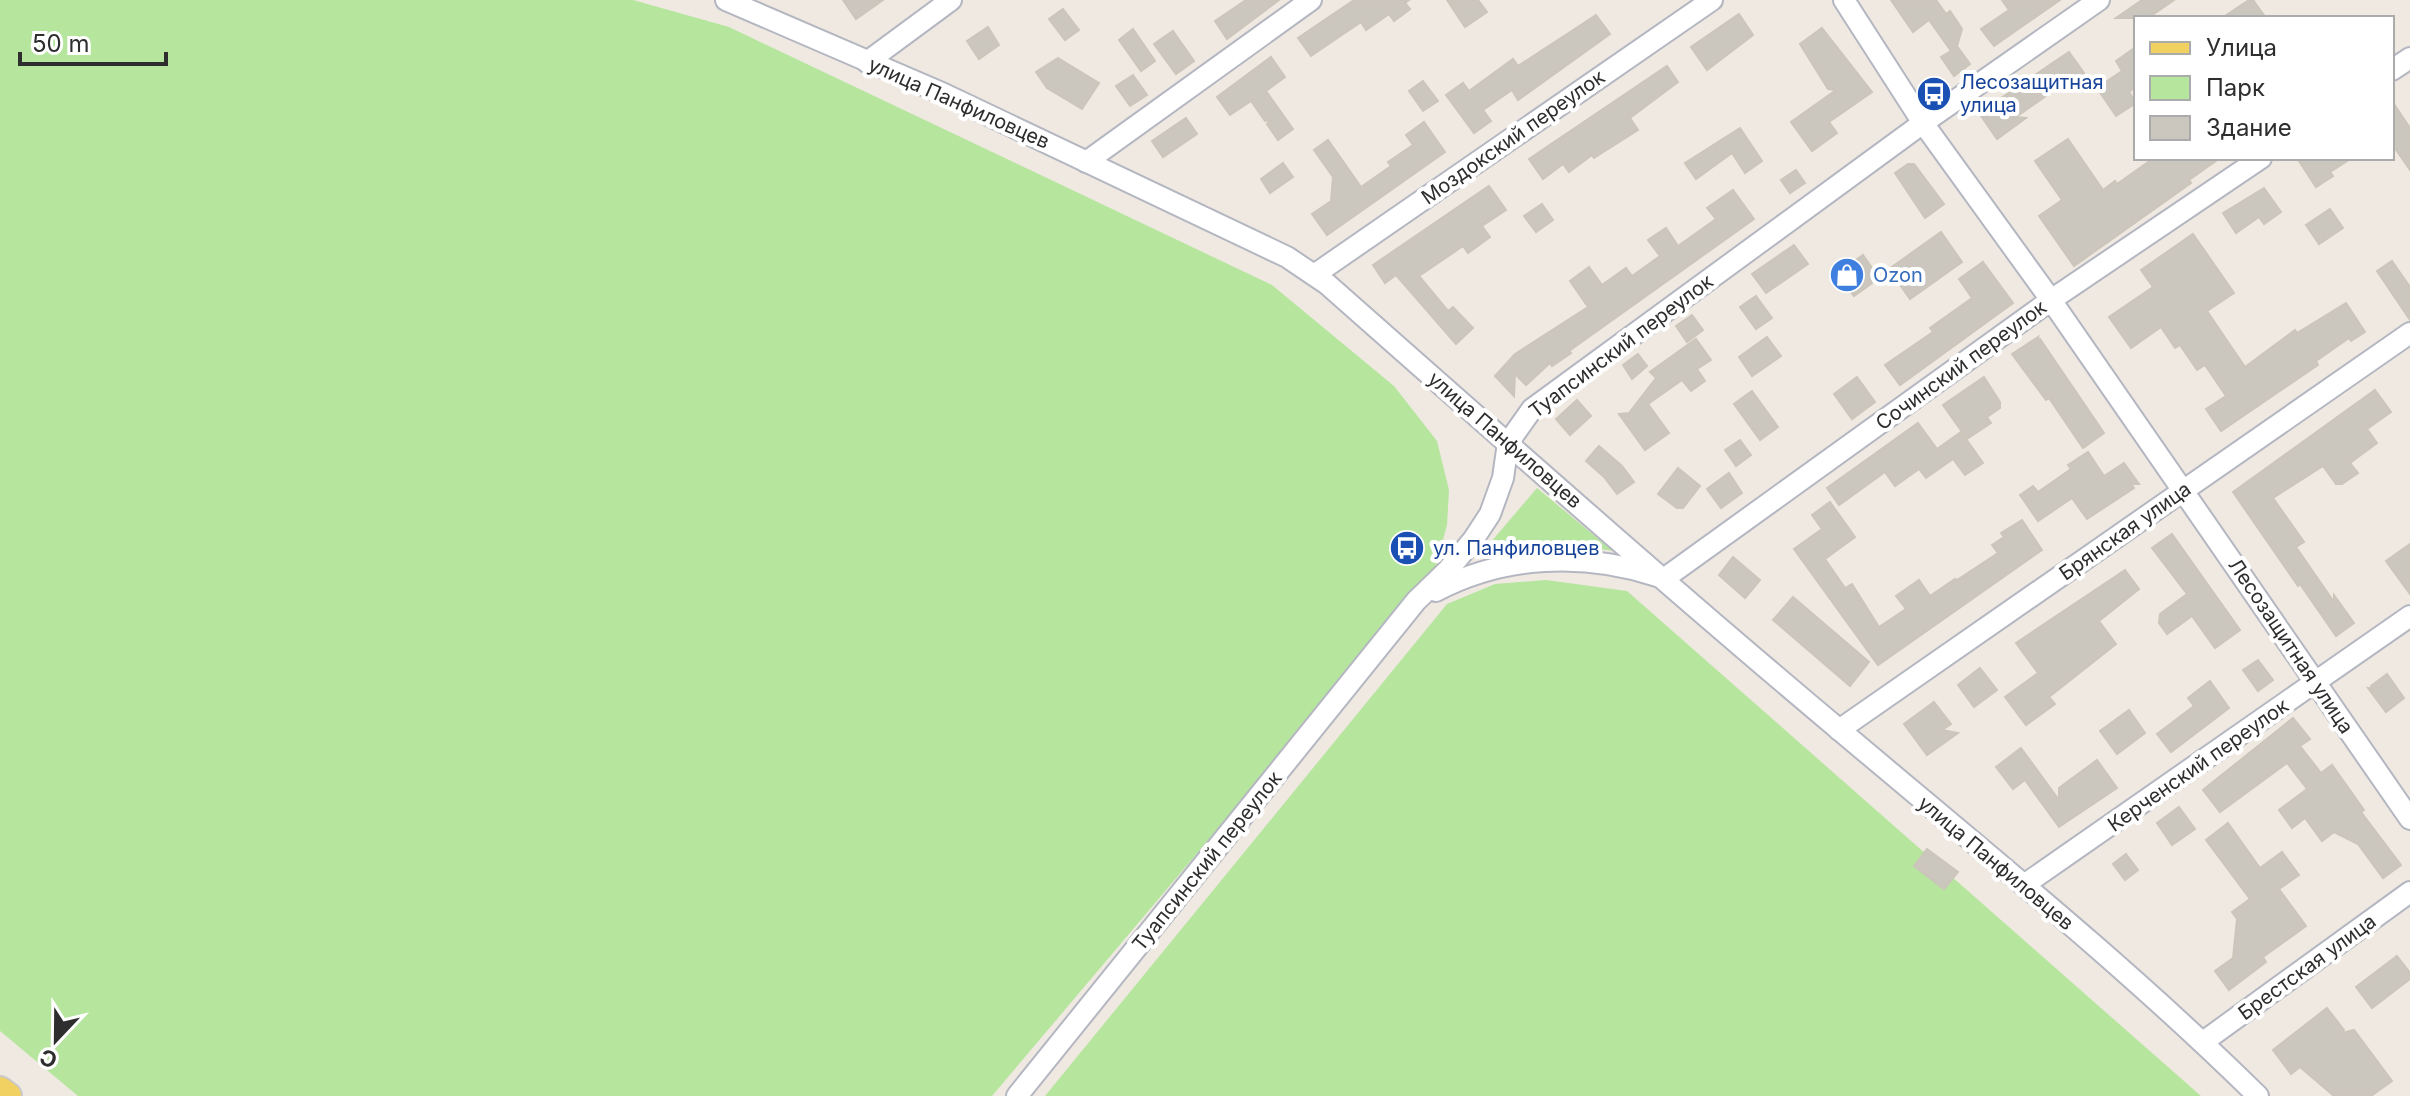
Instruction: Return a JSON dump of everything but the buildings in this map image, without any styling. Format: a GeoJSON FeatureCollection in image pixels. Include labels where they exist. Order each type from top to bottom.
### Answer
{"type":"FeatureCollection","features":[{"type":"Feature","properties":{"kind":"main road"},"geometry":{"type":"LineString","coordinates":[[0,1090],[8,1096]]}},
{"type":"Feature","properties":{"kind":"street","name":"улица Панфиловцев"},"geometry":{"type":"LineString","coordinates":[[726,0],[944,94],[1287,257],[1327,284],[1839,730],[2024,885],[2203,1042],[2258,1096]]}},
{"type":"Feature","properties":{"kind":"street"},"geometry":{"type":"LineString","coordinates":[[867,62],[951,0]]}},
{"type":"Feature","properties":{"kind":"street"},"geometry":{"type":"LineString","coordinates":[[1086,162],[1311,0]]}},
{"type":"Feature","properties":{"kind":"street","name":"Моздокский переулок"},"geometry":{"type":"LineString","coordinates":[[1314,275],[1712,0]]}},
{"type":"Feature","properties":{"kind":"street","name":"Лесозащитная улица"},"geometry":{"type":"LineString","coordinates":[[1844,0],[1923,123],[2184,490],[2410,819]]}},
{"type":"Feature","properties":{"kind":"street","name":"Туапсинский переулок"},"geometry":{"type":"LineString","coordinates":[[1017,1096],[1416,601],[1448,570],[1490,514],[1503,478],[1508,443],[1532,409],[1923,123],[2099,0]]}},
{"type":"Feature","properties":{"kind":"street","name":"Сочинский переулок"},"geometry":{"type":"LineString","coordinates":[[1665,578],[2051,300],[2258,160]]}},
{"type":"Feature","properties":{"kind":"street","name":"Брянская улица"},"geometry":{"type":"LineString","coordinates":[[1839,730],[2410,333]]}},
{"type":"Feature","properties":{"kind":"street"},"geometry":{"type":"LineString","coordinates":[[1416,601],[1477,571],[1542,561],[1580,560],[1665,578]]}},
{"type":"Feature","properties":{"kind":"street","name":"Керченский переулок"},"geometry":{"type":"LineString","coordinates":[[2024,885],[2410,616]]}},
{"type":"Feature","properties":{"kind":"street","name":"Брестская улица"},"geometry":{"type":"LineString","coordinates":[[2203,1042],[2410,892]]}},
{"type":"Feature","properties":{"kind":"green space"},"geometry":{"type":"Polygon","coordinates":[[[0,0],[633,0],[729,27],[1272,285],[1394,386],[1437,441],[1449,490],[1447,525],[1434,573],[992,1096],[78,1096],[0,1031],[0,0]]]}},
{"type":"Feature","properties":{"kind":"green space"},"geometry":{"type":"Polygon","coordinates":[[[1537,488],[1613,551],[1546,546],[1479,556],[1537,488]]]}},
{"type":"Feature","properties":{"kind":"green space"},"geometry":{"type":"Polygon","coordinates":[[[1546,580],[1627,591],[2201,1096],[1045,1096],[1447,604],[1495,584],[1546,580]]]}},
{"type":"Feature","properties":{"kind":"place","name":"Лесозащитная улица"},"geometry":{"type":"Point","coordinates":[1934,94]}},
{"type":"Feature","properties":{"kind":"place","name":"Ozon"},"geometry":{"type":"Point","coordinates":[1847,275]}},
{"type":"Feature","properties":{"kind":"place","name":"ул. Панфиловцев"},"geometry":{"type":"Point","coordinates":[1407,548]}}]}
